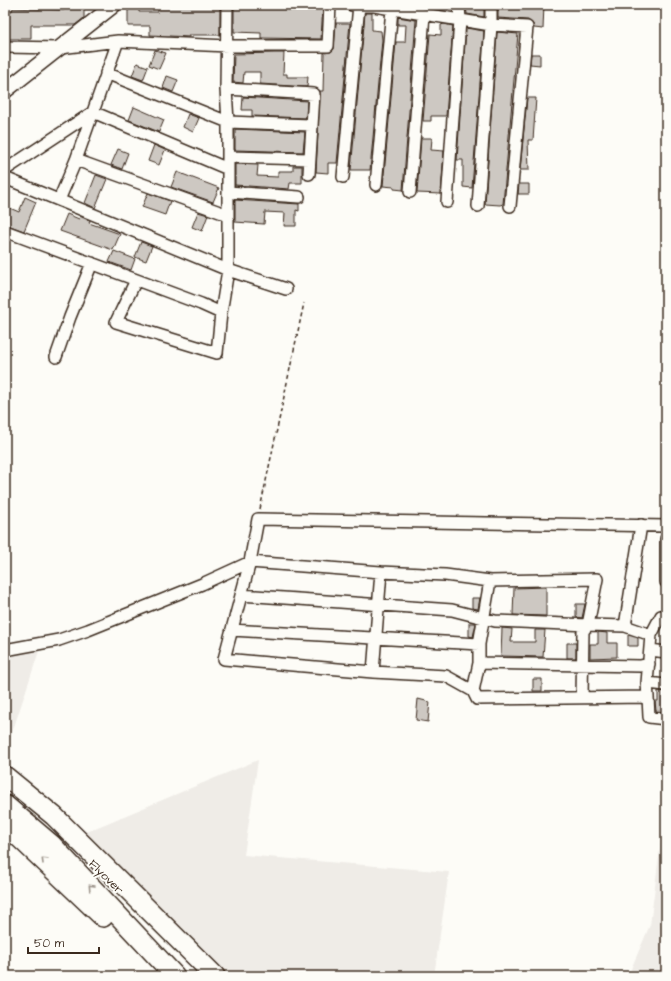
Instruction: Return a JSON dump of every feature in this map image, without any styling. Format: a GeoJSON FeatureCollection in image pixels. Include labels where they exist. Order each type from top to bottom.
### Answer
{"type":"FeatureCollection","features":[{"type":"Feature","properties":{"kind":"highway"},"geometry":{"type":"LineString","coordinates":[[5,776],[54,816],[215,976]]}},
{"type":"Feature","properties":{"kind":"highway","name":"Flyover"},"geometry":{"type":"LineString","coordinates":[[5,784],[17,792],[64,834],[203,976]]}},
{"type":"Feature","properties":{"kind":"highway","name":"Flyover"},"geometry":{"type":"LineString","coordinates":[[5,806],[52,845],[176,976]]}},
{"type":"Feature","properties":{"kind":"highway"},"geometry":{"type":"LineString","coordinates":[[5,824],[118,931],[161,976]]}},
{"type":"Feature","properties":{"kind":"street"},"geometry":{"type":"LineString","coordinates":[[5,91],[114,5]]}},
{"type":"Feature","properties":{"kind":"street"},"geometry":{"type":"LineString","coordinates":[[136,280],[116,322],[218,353],[220,313],[228,270],[228,122],[226,89],[228,46],[227,5]]}},
{"type":"Feature","properties":{"kind":"street"},"geometry":{"type":"LineString","coordinates":[[5,47],[60,48],[118,41],[228,46],[328,46],[330,5]]}},
{"type":"Feature","properties":{"kind":"street"},"geometry":{"type":"LineString","coordinates":[[352,5],[431,12],[460,20],[491,26],[527,27],[510,206]]}},
{"type":"Feature","properties":{"kind":"street"},"geometry":{"type":"LineString","coordinates":[[343,177],[363,5]]}},
{"type":"Feature","properties":{"kind":"street"},"geometry":{"type":"LineString","coordinates":[[447,202],[460,20],[459,5]]}},
{"type":"Feature","properties":{"kind":"street"},"geometry":{"type":"LineString","coordinates":[[478,206],[491,26],[491,5]]}},
{"type":"Feature","properties":{"kind":"street"},"geometry":{"type":"LineString","coordinates":[[376,185],[397,8]]}},
{"type":"Feature","properties":{"kind":"street"},"geometry":{"type":"LineString","coordinates":[[410,192],[431,12]]}},
{"type":"Feature","properties":{"kind":"street"},"geometry":{"type":"LineString","coordinates":[[59,200],[76,160],[118,41]]}},
{"type":"Feature","properties":{"kind":"street"},"geometry":{"type":"LineString","coordinates":[[106,74],[228,122],[311,125]]}},
{"type":"Feature","properties":{"kind":"street"},"geometry":{"type":"LineString","coordinates":[[226,89],[314,94],[309,174]]}},
{"type":"Feature","properties":{"kind":"street"},"geometry":{"type":"LineString","coordinates":[[93,112],[228,163],[310,159]]}},
{"type":"Feature","properties":{"kind":"street"},"geometry":{"type":"LineString","coordinates":[[5,170],[93,112]]}},
{"type":"Feature","properties":{"kind":"street"},"geometry":{"type":"LineString","coordinates":[[76,160],[228,215]]}},
{"type":"Feature","properties":{"kind":"street"},"geometry":{"type":"LineString","coordinates":[[5,178],[228,270],[286,289]]}},
{"type":"Feature","properties":{"kind":"street"},"geometry":{"type":"LineString","coordinates":[[228,192],[299,197]]}},
{"type":"Feature","properties":{"kind":"street"},"geometry":{"type":"LineString","coordinates":[[5,231],[201,304],[220,313]]}},
{"type":"Feature","properties":{"kind":"street"},"geometry":{"type":"LineString","coordinates":[[56,356],[92,263]]}},
{"type":"Feature","properties":{"kind":"street"},"geometry":{"type":"LineString","coordinates":[[648,697],[477,699],[473,691],[446,676],[373,672],[224,659],[250,562],[258,520],[666,526]]}},
{"type":"Feature","properties":{"kind":"street"},"geometry":{"type":"LineString","coordinates":[[625,626],[641,525]]}},
{"type":"Feature","properties":{"kind":"street"},"geometry":{"type":"LineString","coordinates":[[666,539],[666,582]]}},
{"type":"Feature","properties":{"kind":"street"},"geometry":{"type":"LineString","coordinates":[[5,650],[59,640],[88,630],[202,584],[250,562],[381,572],[445,575],[490,581],[597,579],[588,625],[583,632],[582,698]]}},
{"type":"Feature","properties":{"kind":"street"},"geometry":{"type":"LineString","coordinates":[[373,672],[377,605],[381,572]]}},
{"type":"Feature","properties":{"kind":"street"},"geometry":{"type":"LineString","coordinates":[[473,691],[479,663],[479,644],[490,581]]}},
{"type":"Feature","properties":{"kind":"street"},"geometry":{"type":"LineString","coordinates":[[241,595],[452,610],[495,621],[625,626],[651,635]]}},
{"type":"Feature","properties":{"kind":"street"},"geometry":{"type":"LineString","coordinates":[[666,616],[661,616],[651,635],[647,683],[649,717],[666,718]]}},
{"type":"Feature","properties":{"kind":"street"},"geometry":{"type":"LineString","coordinates":[[232,630],[479,644]]}},
{"type":"Feature","properties":{"kind":"street"},"geometry":{"type":"LineString","coordinates":[[650,650],[666,652]]}},
{"type":"Feature","properties":{"kind":"street"},"geometry":{"type":"LineString","coordinates":[[479,663],[640,666],[649,664]]}},
{"type":"Feature","properties":{"kind":"street"},"geometry":{"type":"LineString","coordinates":[[647,683],[666,685]]}},
{"type":"Feature","properties":{"kind":"path"},"geometry":{"type":"LineString","coordinates":[[258,520],[304,304]]}},
{"type":"Feature","properties":{"kind":"shaded area"},"geometry":{"type":"Polygon","coordinates":[[[5,644],[39,651],[5,754],[5,644]]]}},
{"type":"Feature","properties":{"kind":"shaded area"},"geometry":{"type":"Polygon","coordinates":[[[258,760],[244,855],[449,872],[434,976],[222,976],[81,834],[258,760]]]}},
{"type":"Feature","properties":{"kind":"shaded area"},"geometry":{"type":"Polygon","coordinates":[[[666,802],[666,976],[628,976],[650,925],[666,802]]]}},
{"type":"Feature","properties":{"kind":"building"},"geometry":{"type":"Polygon","coordinates":[[[128,5],[139,5],[139,12],[158,12],[158,5],[220,5],[220,35],[189,35],[189,37],[150,35],[150,26],[128,26],[128,5]]]}},
{"type":"Feature","properties":{"kind":"building"},"geometry":{"type":"Polygon","coordinates":[[[234,5],[323,5],[321,39],[261,38],[261,33],[234,32],[234,5]]]}},
{"type":"Feature","properties":{"kind":"building"},"geometry":{"type":"Polygon","coordinates":[[[466,5],[484,5],[484,17],[467,14],[466,5]]]}},
{"type":"Feature","properties":{"kind":"building"},"geometry":{"type":"Polygon","coordinates":[[[498,5],[544,5],[543,29],[534,28],[533,24],[528,20],[498,18],[498,5]]]}},
{"type":"Feature","properties":{"kind":"building"},"geometry":{"type":"Polygon","coordinates":[[[65,6],[84,7],[84,18],[75,25],[31,25],[31,39],[5,39],[5,10],[12,11],[13,8],[64,10],[65,6]]]}},
{"type":"Feature","properties":{"kind":"building"},"geometry":{"type":"Polygon","coordinates":[[[365,13],[372,13],[372,30],[381,31],[382,40],[370,170],[351,170],[365,13]]]}},
{"type":"Feature","properties":{"kind":"building"},"geometry":{"type":"Polygon","coordinates":[[[398,17],[416,20],[403,190],[383,186],[396,42],[405,42],[406,25],[398,25],[398,17]]]}},
{"type":"Feature","properties":{"kind":"building"},"geometry":{"type":"Polygon","coordinates":[[[336,23],[350,23],[337,163],[328,163],[328,173],[316,172],[320,91],[323,91],[324,53],[331,52],[334,49],[336,23]]]}},
{"type":"Feature","properties":{"kind":"building"},"geometry":{"type":"Polygon","coordinates":[[[444,24],[453,26],[446,116],[431,116],[431,121],[423,121],[430,34],[441,35],[441,25],[444,24]]]}},
{"type":"Feature","properties":{"kind":"building"},"geometry":{"type":"Polygon","coordinates":[[[466,28],[484,31],[472,188],[463,187],[463,160],[457,160],[466,28]]]}},
{"type":"Feature","properties":{"kind":"building"},"geometry":{"type":"Polygon","coordinates":[[[497,32],[518,34],[503,204],[500,205],[485,204],[497,32]]]}},
{"type":"Feature","properties":{"kind":"building"},"geometry":{"type":"Polygon","coordinates":[[[155,50],[166,53],[159,69],[149,65],[155,50]]]}},
{"type":"Feature","properties":{"kind":"building"},"geometry":{"type":"Polygon","coordinates":[[[284,53],[283,74],[287,74],[287,77],[308,77],[307,87],[260,84],[260,72],[244,72],[243,83],[233,82],[234,54],[284,53]]]}},
{"type":"Feature","properties":{"kind":"building"},"geometry":{"type":"Polygon","coordinates":[[[531,54],[540,54],[540,65],[530,64],[531,54]]]}},
{"type":"Feature","properties":{"kind":"building"},"geometry":{"type":"Polygon","coordinates":[[[137,63],[148,67],[143,80],[132,76],[137,63]]]}},
{"type":"Feature","properties":{"kind":"building"},"geometry":{"type":"Polygon","coordinates":[[[167,76],[178,80],[173,92],[163,88],[167,76]]]}},
{"type":"Feature","properties":{"kind":"building"},"geometry":{"type":"Polygon","coordinates":[[[243,97],[307,101],[306,118],[252,116],[252,110],[242,110],[243,97]]]}},
{"type":"Feature","properties":{"kind":"building"},"geometry":{"type":"Polygon","coordinates":[[[527,98],[536,98],[533,140],[528,140],[529,170],[520,170],[527,98]]]}},
{"type":"Feature","properties":{"kind":"building"},"geometry":{"type":"Polygon","coordinates":[[[134,107],[164,120],[159,132],[129,120],[134,107]]]}},
{"type":"Feature","properties":{"kind":"building"},"geometry":{"type":"Polygon","coordinates":[[[188,114],[199,118],[193,132],[183,127],[188,114]]]}},
{"type":"Feature","properties":{"kind":"building"},"geometry":{"type":"Polygon","coordinates":[[[235,129],[305,132],[303,152],[235,150],[235,129]]]}},
{"type":"Feature","properties":{"kind":"building"},"geometry":{"type":"Polygon","coordinates":[[[421,138],[432,138],[431,150],[444,151],[441,194],[417,193],[421,138]]]}},
{"type":"Feature","properties":{"kind":"building"},"geometry":{"type":"Polygon","coordinates":[[[154,145],[165,150],[159,165],[148,161],[154,145]]]}},
{"type":"Feature","properties":{"kind":"building"},"geometry":{"type":"Polygon","coordinates":[[[118,149],[128,153],[122,169],[111,165],[118,149]]]}},
{"type":"Feature","properties":{"kind":"building"},"geometry":{"type":"Polygon","coordinates":[[[235,164],[258,165],[257,176],[278,177],[278,171],[293,171],[293,166],[302,166],[302,183],[290,183],[289,189],[235,185],[235,164]]]}},
{"type":"Feature","properties":{"kind":"building"},"geometry":{"type":"Polygon","coordinates":[[[177,172],[219,188],[213,202],[171,187],[177,172]]]}},
{"type":"Feature","properties":{"kind":"building"},"geometry":{"type":"Polygon","coordinates":[[[96,175],[107,179],[95,208],[85,203],[96,175]]]}},
{"type":"Feature","properties":{"kind":"building"},"geometry":{"type":"Polygon","coordinates":[[[519,184],[529,184],[529,194],[518,194],[519,184]]]}},
{"type":"Feature","properties":{"kind":"building"},"geometry":{"type":"Polygon","coordinates":[[[148,193],[170,201],[165,215],[142,207],[148,193]]]}},
{"type":"Feature","properties":{"kind":"building"},"geometry":{"type":"Polygon","coordinates":[[[25,197],[36,202],[24,231],[5,224],[5,206],[19,212],[25,197]]]}},
{"type":"Feature","properties":{"kind":"building"},"geometry":{"type":"Polygon","coordinates":[[[235,200],[299,204],[299,211],[296,210],[296,226],[284,226],[285,213],[265,212],[264,224],[235,222],[235,200]]]}},
{"type":"Feature","properties":{"kind":"building"},"geometry":{"type":"Polygon","coordinates":[[[198,212],[208,215],[202,231],[192,227],[198,212]]]}},
{"type":"Feature","properties":{"kind":"building"},"geometry":{"type":"Polygon","coordinates":[[[67,214],[79,219],[80,216],[90,221],[89,223],[120,234],[113,250],[60,231],[67,214]]]}},
{"type":"Feature","properties":{"kind":"building"},"geometry":{"type":"Polygon","coordinates":[[[141,242],[152,246],[146,261],[135,257],[141,242]]]}},
{"type":"Feature","properties":{"kind":"building"},"geometry":{"type":"Polygon","coordinates":[[[114,251],[135,259],[131,270],[109,262],[114,251]]]}},
{"type":"Feature","properties":{"kind":"building"},"geometry":{"type":"Polygon","coordinates":[[[546,587],[546,616],[513,615],[514,588],[546,587]]]}},
{"type":"Feature","properties":{"kind":"building"},"geometry":{"type":"Polygon","coordinates":[[[472,598],[480,598],[478,609],[472,608],[472,598]]]}},
{"type":"Feature","properties":{"kind":"building"},"geometry":{"type":"Polygon","coordinates":[[[576,604],[585,604],[582,618],[576,617],[576,604]]]}},
{"type":"Feature","properties":{"kind":"building"},"geometry":{"type":"Polygon","coordinates":[[[469,623],[476,623],[473,637],[469,636],[469,623]]]}},
{"type":"Feature","properties":{"kind":"building"},"geometry":{"type":"Polygon","coordinates":[[[502,628],[512,629],[511,642],[535,642],[535,630],[545,630],[543,657],[501,656],[502,628]]]}},
{"type":"Feature","properties":{"kind":"building"},"geometry":{"type":"Polygon","coordinates":[[[598,632],[607,633],[607,643],[617,643],[617,657],[590,658],[590,644],[598,644],[598,632]]]}},
{"type":"Feature","properties":{"kind":"building"},"geometry":{"type":"Polygon","coordinates":[[[628,635],[638,638],[638,646],[628,646],[628,635]]]}},
{"type":"Feature","properties":{"kind":"building"},"geometry":{"type":"Polygon","coordinates":[[[567,643],[576,643],[576,658],[567,658],[567,643]]]}},
{"type":"Feature","properties":{"kind":"building"},"geometry":{"type":"Polygon","coordinates":[[[533,679],[542,679],[542,691],[533,691],[533,679]]]}},
{"type":"Feature","properties":{"kind":"building"},"geometry":{"type":"Polygon","coordinates":[[[658,691],[666,692],[666,712],[656,711],[655,701],[658,701],[658,691]]]}},
{"type":"Feature","properties":{"kind":"building"},"geometry":{"type":"Polygon","coordinates":[[[418,699],[430,702],[428,722],[416,720],[418,699]]]}}]}
